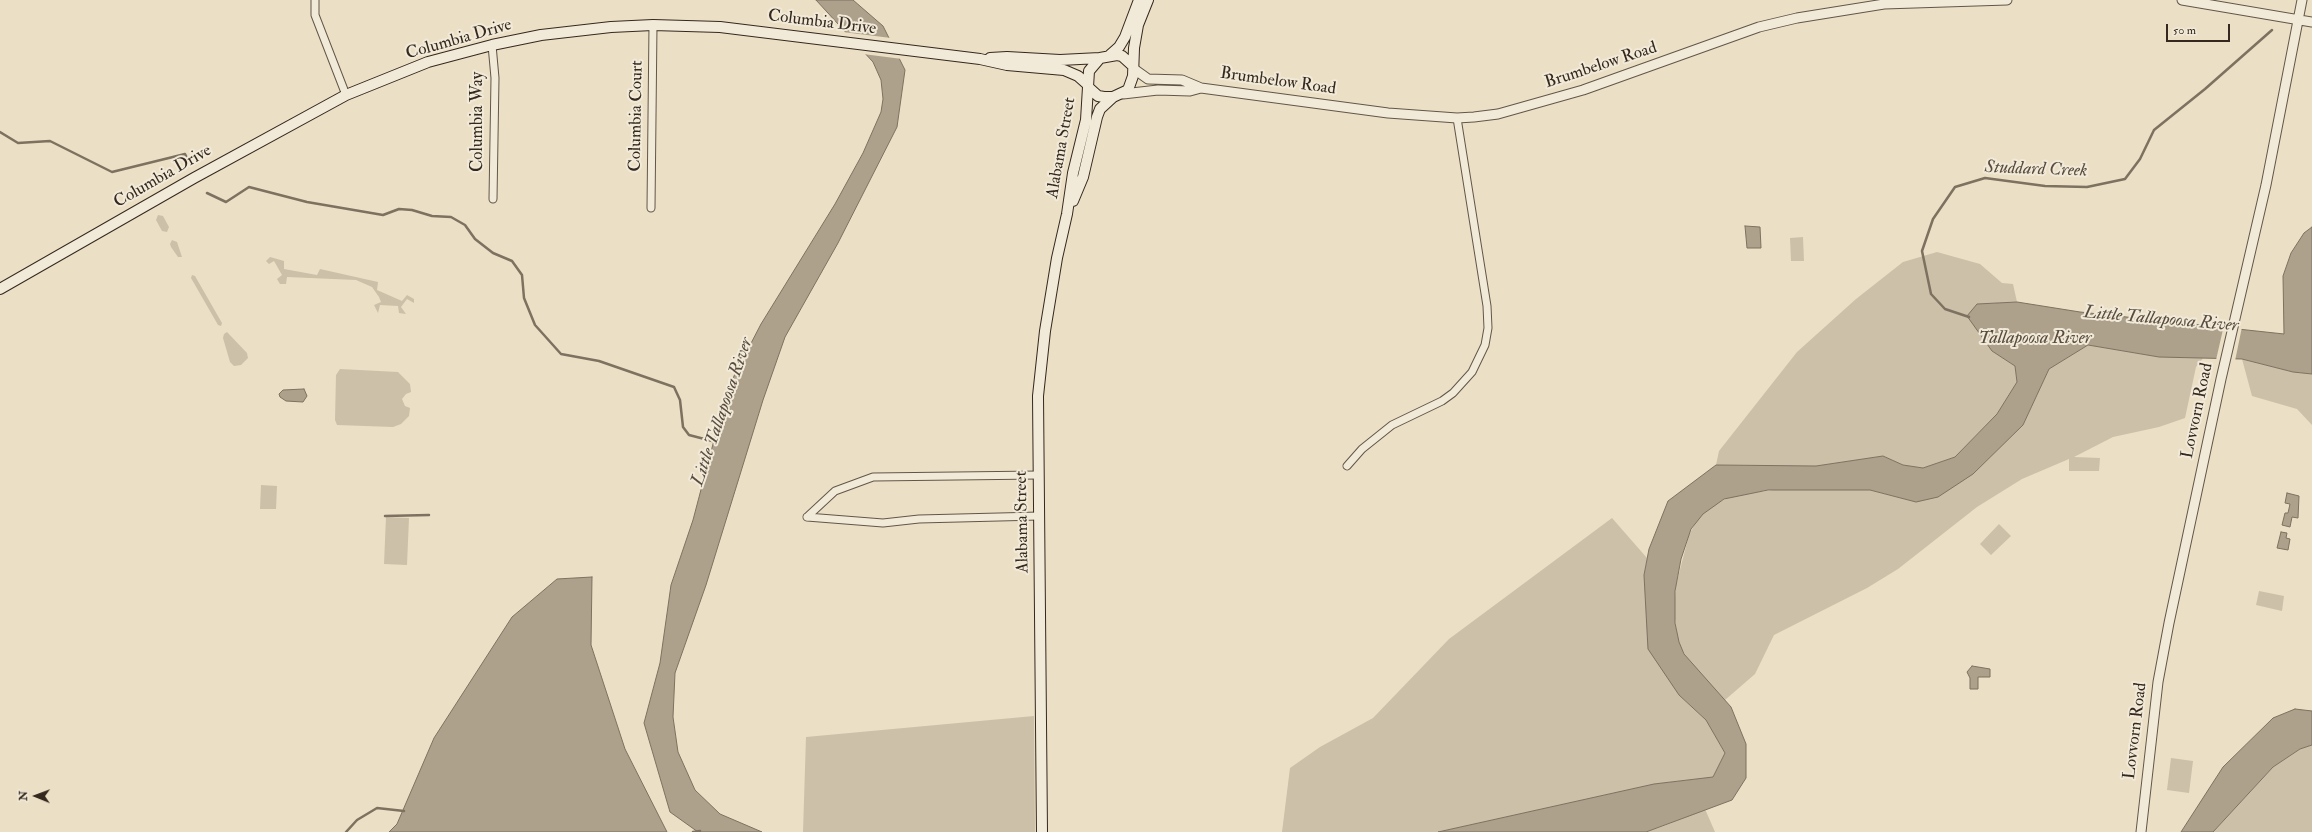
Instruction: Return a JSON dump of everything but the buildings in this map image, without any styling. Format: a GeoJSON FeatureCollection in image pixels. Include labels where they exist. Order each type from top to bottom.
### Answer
{"type":"FeatureCollection","features":[{"type":"Feature","properties":{"kind":"main road"},"geometry":{"type":"LineString","coordinates":[[1110,55],[1119,47],[1125,37],[1139,0]]}},
{"type":"Feature","properties":{"kind":"main road"},"geometry":{"type":"LineString","coordinates":[[1133,67],[1122,56],[1110,55],[1100,58],[1089,70],[1087,85],[1098,96],[1113,97],[1123,94],[1130,87],[1133,67],[1134,48],[1138,25],[1148,0]]}},
{"type":"Feature","properties":{"kind":"main road","name":"Columbia Drive"},"geometry":{"type":"LineString","coordinates":[[0,289],[194,178],[346,95],[428,62],[492,45],[541,35],[611,27],[653,25],[720,27],[980,59],[1006,65],[1064,70],[1087,85]]}},
{"type":"Feature","properties":{"kind":"main road","name":"Columbia Drive"},"geometry":{"type":"LineString","coordinates":[[980,59],[1007,57],[1060,60],[1100,58]]}},
{"type":"Feature","properties":{"kind":"main road","name":"Alabama Street"},"geometry":{"type":"LineString","coordinates":[[1042,832],[1038,396],[1045,331],[1057,258],[1067,214],[1073,173],[1086,120],[1087,85]]}},
{"type":"Feature","properties":{"kind":"main road","name":"Alabama Street"},"geometry":{"type":"LineString","coordinates":[[1067,214],[1083,177],[1097,117],[1105,104],[1113,97]]}},
{"type":"Feature","properties":{"kind":"street"},"geometry":{"type":"LineString","coordinates":[[315,0],[315,15],[346,95]]}},
{"type":"Feature","properties":{"kind":"street","name":"Brumbelow Road"},"geometry":{"type":"LineString","coordinates":[[1133,67],[1148,79],[1182,80],[1201,88],[1388,113],[1457,118],[1498,114],[1583,90],[1760,27],[1797,18],[1884,4],[2007,0]]}},
{"type":"Feature","properties":{"kind":"street"},"geometry":{"type":"LineString","coordinates":[[2182,0],[2312,22]]}},
{"type":"Feature","properties":{"kind":"street","name":"Lovvorn Road"},"geometry":{"type":"LineString","coordinates":[[2141,832],[2158,682],[2221,379],[2266,185],[2300,19],[2302,0]]}},
{"type":"Feature","properties":{"kind":"street","name":"Columbia Court"},"geometry":{"type":"LineString","coordinates":[[651,208],[653,25]]}},
{"type":"Feature","properties":{"kind":"street","name":"Columbia Way"},"geometry":{"type":"LineString","coordinates":[[492,45],[495,78],[493,199]]}},
{"type":"Feature","properties":{"kind":"street","name":"Brumbelow Road"},"geometry":{"type":"LineString","coordinates":[[1123,94],[1158,90],[1190,91],[1201,88]]}},
{"type":"Feature","properties":{"kind":"street"},"geometry":{"type":"LineString","coordinates":[[1347,466],[1362,449],[1392,424],[1442,401],[1453,393],[1472,372],[1485,345],[1488,328],[1487,306],[1457,118]]}},
{"type":"Feature","properties":{"kind":"street"},"geometry":{"type":"LineString","coordinates":[[1039,476],[873,477],[835,491],[807,517],[883,523],[919,519],[1039,516]]}},
{"type":"Feature","properties":{"kind":"shaded area"},"geometry":{"type":"Polygon","coordinates":[[[158,215],[163,216],[169,227],[167,232],[162,231],[156,220],[158,215]]]}},
{"type":"Feature","properties":{"kind":"shaded area"},"geometry":{"type":"Polygon","coordinates":[[[1803,237],[1804,261],[1791,261],[1790,238],[1803,237]]]}},
{"type":"Feature","properties":{"kind":"shaded area"},"geometry":{"type":"Polygon","coordinates":[[[172,240],[177,242],[182,257],[178,257],[171,247],[170,244],[172,240]]]}},
{"type":"Feature","properties":{"kind":"shaded area"},"geometry":{"type":"Polygon","coordinates":[[[1937,252],[1980,264],[2002,283],[2013,284],[2017,302],[1977,304],[1992,351],[2015,366],[2017,382],[1997,414],[1955,457],[1923,468],[1903,465],[1883,456],[1816,466],[1716,465],[1719,451],[1797,352],[1856,299],[1903,262],[1937,252]]]}},
{"type":"Feature","properties":{"kind":"shaded area"},"geometry":{"type":"Polygon","coordinates":[[[270,257],[284,261],[284,269],[317,275],[320,269],[378,282],[377,290],[402,301],[407,295],[414,299],[414,303],[407,299],[401,307],[406,314],[399,313],[398,306],[380,305],[378,313],[374,305],[381,302],[379,297],[372,287],[356,280],[287,277],[286,284],[280,284],[277,279],[282,275],[274,261],[269,264],[266,261],[270,257]]]}},
{"type":"Feature","properties":{"kind":"shaded area"},"geometry":{"type":"Polygon","coordinates":[[[192,275],[195,276],[222,323],[221,326],[218,325],[191,278],[192,275]]]}},
{"type":"Feature","properties":{"kind":"shaded area"},"geometry":{"type":"Polygon","coordinates":[[[227,332],[247,353],[248,358],[241,365],[234,366],[230,362],[223,338],[224,334],[227,332]]]}},
{"type":"Feature","properties":{"kind":"shaded area"},"geometry":{"type":"Polygon","coordinates":[[[2088,345],[2159,357],[2204,357],[2196,367],[2185,418],[2159,427],[2113,437],[2074,457],[2100,458],[2099,471],[2069,471],[2069,459],[2022,479],[1977,507],[1898,569],[1867,588],[1774,635],[1755,674],[1725,700],[1691,665],[1681,648],[1677,636],[1674,610],[1676,585],[1689,535],[1698,518],[1707,509],[1718,502],[1736,495],[1781,489],[1870,490],[1916,502],[2023,425],[2049,369],[2088,345]]]}},
{"type":"Feature","properties":{"kind":"shaded area"},"geometry":{"type":"Polygon","coordinates":[[[2242,359],[2293,372],[2312,374],[2312,425],[2297,409],[2252,396],[2242,359]]]}},
{"type":"Feature","properties":{"kind":"shaded area"},"geometry":{"type":"Polygon","coordinates":[[[340,369],[398,372],[410,384],[411,392],[406,394],[402,399],[405,406],[410,408],[409,416],[401,424],[393,427],[337,425],[335,420],[336,375],[340,369]]]}},
{"type":"Feature","properties":{"kind":"shaded area"},"geometry":{"type":"Polygon","coordinates":[[[261,485],[277,486],[276,509],[260,509],[261,485]]]}},
{"type":"Feature","properties":{"kind":"shaded area"},"geometry":{"type":"Polygon","coordinates":[[[386,517],[409,518],[407,565],[384,564],[386,517]]]}},
{"type":"Feature","properties":{"kind":"shaded area"},"geometry":{"type":"Polygon","coordinates":[[[1612,518],[1647,558],[1644,575],[1679,695],[1706,720],[1725,753],[1713,777],[1654,784],[1438,832],[1282,832],[1290,768],[1320,747],[1373,718],[1449,639],[1612,518]]]}},
{"type":"Feature","properties":{"kind":"shaded area"},"geometry":{"type":"Polygon","coordinates":[[[1999,524],[2011,536],[1991,555],[1980,544],[1999,524]]]}},
{"type":"Feature","properties":{"kind":"shaded area"},"geometry":{"type":"Polygon","coordinates":[[[2259,591],[2284,596],[2282,611],[2256,605],[2259,591]]]}},
{"type":"Feature","properties":{"kind":"shaded area"},"geometry":{"type":"Polygon","coordinates":[[[1034,716],[1035,832],[803,832],[806,737],[1034,716]]]}},
{"type":"Feature","properties":{"kind":"shaded area"},"geometry":{"type":"Polygon","coordinates":[[[2312,745],[2312,832],[2213,832],[2273,767],[2300,749],[2312,745]]]}},
{"type":"Feature","properties":{"kind":"shaded area"},"geometry":{"type":"Polygon","coordinates":[[[2171,758],[2193,761],[2189,793],[2167,790],[2171,758]]]}},
{"type":"Feature","properties":{"kind":"shaded area"},"geometry":{"type":"Polygon","coordinates":[[[1705,809],[1715,832],[1646,832],[1666,825],[1705,809]]]}},
{"type":"Feature","properties":{"kind":"water","name":"Little Tallapoosa River"},"geometry":{"type":"Polygon","coordinates":[[[816,0],[853,0],[883,26],[905,70],[897,127],[838,243],[785,337],[763,400],[706,585],[675,673],[673,717],[678,752],[695,790],[720,814],[762,832],[698,832],[670,812],[644,723],[660,663],[671,585],[693,520],[723,406],[734,376],[761,324],[835,204],[863,153],[881,112],[883,99],[881,80],[873,62],[816,0]]]}},
{"type":"Feature","properties":{"kind":"water"},"geometry":{"type":"Polygon","coordinates":[[[1745,226],[1760,227],[1761,248],[1747,248],[1745,226]]]}},
{"type":"Feature","properties":{"kind":"water","name":"Tallapoosa River"},"geometry":{"type":"Polygon","coordinates":[[[2312,227],[2312,374],[2293,372],[2242,359],[2159,357],[2088,345],[2049,369],[2023,425],[1973,474],[1938,497],[1916,502],[1870,490],[1768,490],[1724,499],[1703,514],[1691,529],[1681,559],[1675,591],[1675,623],[1679,642],[1684,654],[1731,707],[1746,744],[1746,778],[1732,800],[1646,832],[1438,832],[1654,784],[1713,777],[1725,753],[1706,720],[1679,695],[1648,649],[1644,575],[1649,549],[1668,501],[1716,465],[1816,466],[1883,456],[1903,465],[1923,468],[1955,457],[1997,414],[2017,382],[2015,366],[1992,351],[1967,316],[1977,304],[2017,302],[2080,312],[2284,334],[2283,276],[2291,253],[2304,233],[2312,227]]]}},
{"type":"Feature","properties":{"kind":"water"},"geometry":{"type":"Polygon","coordinates":[[[304,389],[307,396],[303,402],[286,401],[280,397],[279,394],[283,390],[304,389]]]}},
{"type":"Feature","properties":{"kind":"water"},"geometry":{"type":"Polygon","coordinates":[[[2287,493],[2299,496],[2298,518],[2292,517],[2290,527],[2282,525],[2285,513],[2288,513],[2290,504],[2285,503],[2287,493]]]}},
{"type":"Feature","properties":{"kind":"water"},"geometry":{"type":"Polygon","coordinates":[[[2281,532],[2287,533],[2286,538],[2290,539],[2288,550],[2277,548],[2281,532]]]}},
{"type":"Feature","properties":{"kind":"water"},"geometry":{"type":"Polygon","coordinates":[[[592,577],[591,645],[625,749],[667,832],[389,832],[397,824],[434,738],[512,617],[557,579],[592,577]]]}},
{"type":"Feature","properties":{"kind":"water"},"geometry":{"type":"Polygon","coordinates":[[[1972,666],[1990,669],[1990,677],[1978,677],[1978,689],[1970,689],[1970,678],[1967,672],[1972,666]]]}},
{"type":"Feature","properties":{"kind":"water"},"geometry":{"type":"Polygon","coordinates":[[[2295,709],[2312,711],[2312,745],[2300,749],[2273,767],[2213,832],[2181,832],[2223,767],[2273,718],[2295,709]]]}},
{"type":"Feature","properties":{"kind":"pier"},"geometry":{"type":"Polygon","coordinates":[[[843,32],[891,38],[902,59],[863,54],[843,32]]]}},
{"type":"Feature","properties":{"kind":"pier"},"geometry":{"type":"Polygon","coordinates":[[[2224,325],[2242,327],[2235,361],[2216,360],[2224,325]]]}},
{"type":"Feature","properties":{"kind":"waterway","name":"Studdard Creek"},"geometry":{"type":"LineString","coordinates":[[1969,317],[1945,309],[1931,294],[1922,251],[1933,219],[1955,187],[1985,178],[2045,186],[2087,187],[2125,179],[2140,159],[2154,130],[2205,89],[2272,30]]}},
{"type":"Feature","properties":{"kind":"waterway"},"geometry":{"type":"LineString","coordinates":[[0,132],[18,143],[50,141],[112,172],[185,154],[189,162]]}},
{"type":"Feature","properties":{"kind":"waterway","name":"Little Tallapoosa River"},"geometry":{"type":"LineString","coordinates":[[207,193],[226,202],[249,187],[307,202],[383,215],[399,209],[412,210],[432,216],[451,217],[465,225],[475,239],[493,253],[512,261],[522,275],[524,298],[535,325],[561,354],[599,361],[674,387],[680,400],[683,427],[689,435],[716,442]]}},
{"type":"Feature","properties":{"kind":"waterway"},"geometry":{"type":"LineString","coordinates":[[385,516],[429,515]]}},
{"type":"Feature","properties":{"kind":"waterway"},"geometry":{"type":"LineString","coordinates":[[346,832],[357,820],[377,808],[404,811]]}},
{"type":"Feature","properties":{"kind":"waterway"},"geometry":{"type":"LineString","coordinates":[[693,832],[700,831]]}}]}
